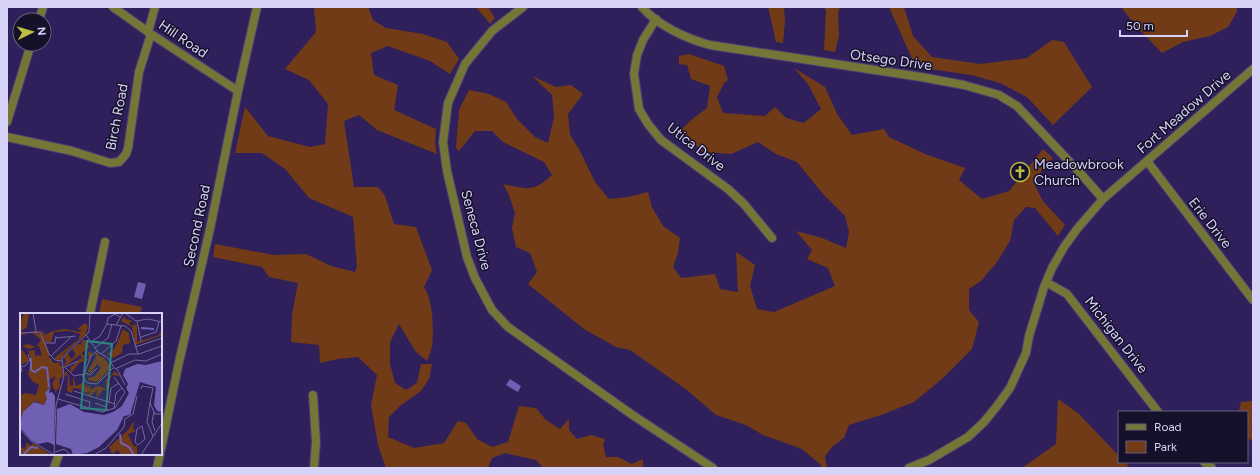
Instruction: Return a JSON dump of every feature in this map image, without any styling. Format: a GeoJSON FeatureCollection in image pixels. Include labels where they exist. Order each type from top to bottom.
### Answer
{"type":"FeatureCollection","features":[{"type":"Feature","properties":{"kind":"street","name":"Hill Road"},"geometry":{"type":"LineString","coordinates":[[114,7],[238,92]]}},
{"type":"Feature","properties":{"kind":"street"},"geometry":{"type":"LineString","coordinates":[[150,33],[155,7]]}},
{"type":"Feature","properties":{"kind":"street","name":"Second Road"},"geometry":{"type":"LineString","coordinates":[[162,444],[179,362],[210,229],[257,7]]}},
{"type":"Feature","properties":{"kind":"street","name":"Seneca Drive"},"geometry":{"type":"LineString","coordinates":[[523,7],[492,31],[465,64],[448,103],[443,142],[446,171],[467,257],[475,278],[492,310],[508,326],[628,411],[713,468]]}},
{"type":"Feature","properties":{"kind":"street","name":"Otsego Drive"},"geometry":{"type":"LineString","coordinates":[[642,7],[656,19],[692,41],[921,77],[964,85],[999,95],[1017,106],[1103,199]]}},
{"type":"Feature","properties":{"kind":"street","name":"Utica Drive"},"geometry":{"type":"LineString","coordinates":[[656,19],[643,40],[637,55],[634,74],[639,109],[648,124],[661,140],[728,189],[744,204],[772,238]]}},
{"type":"Feature","properties":{"kind":"street","name":"Birch Road"},"geometry":{"type":"LineString","coordinates":[[7,137],[72,151],[110,163],[119,162],[126,154],[128,148],[139,72],[150,33]]}},
{"type":"Feature","properties":{"kind":"street"},"geometry":{"type":"LineString","coordinates":[[7,122],[29,52]]}},
{"type":"Feature","properties":{"kind":"street","name":"Fort Meadow Drive"},"geometry":{"type":"LineString","coordinates":[[909,468],[929,460],[968,437],[984,422],[1010,388],[1026,352],[1046,282],[1064,247],[1077,228],[1103,199],[1253,69]]}},
{"type":"Feature","properties":{"kind":"street","name":"Erie Drive"},"geometry":{"type":"LineString","coordinates":[[1147,161],[1253,300]]}},
{"type":"Feature","properties":{"kind":"street"},"geometry":{"type":"LineString","coordinates":[[90,313],[105,242]]}},
{"type":"Feature","properties":{"kind":"street","name":"Michigan Drive"},"geometry":{"type":"LineString","coordinates":[[1046,282],[1067,294],[1157,411]]}},
{"type":"Feature","properties":{"kind":"street"},"geometry":{"type":"LineString","coordinates":[[313,395],[316,442],[314,468]]}},
{"type":"Feature","properties":{"kind":"street"},"geometry":{"type":"LineString","coordinates":[[54,468],[59,455]]}},
{"type":"Feature","properties":{"kind":"street"},"geometry":{"type":"LineString","coordinates":[[157,468],[160,455]]}},
{"type":"Feature","properties":{"kind":"green space"},"geometry":{"type":"Polygon","coordinates":[[[314,7],[368,7],[373,20],[386,28],[423,34],[447,42],[459,59],[450,74],[430,61],[388,46],[371,53],[374,75],[398,85],[394,110],[436,129],[435,143],[437,154],[377,130],[359,115],[344,121],[354,187],[378,187],[385,196],[394,224],[416,227],[432,270],[424,287],[431,307],[433,324],[432,346],[427,361],[416,352],[399,324],[390,342],[390,364],[395,383],[406,390],[417,383],[421,364],[432,364],[429,379],[421,391],[400,406],[389,417],[388,437],[414,448],[444,443],[458,421],[466,423],[477,439],[492,447],[508,442],[519,406],[536,408],[546,420],[560,429],[569,419],[569,430],[577,439],[591,435],[605,439],[603,445],[606,457],[618,457],[632,464],[643,459],[642,468],[543,468],[536,460],[505,453],[492,458],[488,468],[386,468],[378,445],[371,405],[377,375],[358,357],[320,363],[319,345],[291,342],[292,315],[298,283],[269,277],[262,267],[213,257],[215,244],[274,255],[306,254],[331,266],[355,272],[357,266],[353,217],[309,198],[285,169],[262,153],[235,153],[245,107],[268,136],[310,147],[325,144],[328,104],[309,80],[285,69],[316,32],[314,7]]]}},
{"type":"Feature","properties":{"kind":"green space"},"geometry":{"type":"Polygon","coordinates":[[[476,7],[488,7],[495,18],[490,24],[476,7]]]}},
{"type":"Feature","properties":{"kind":"green space"},"geometry":{"type":"Polygon","coordinates":[[[768,7],[784,7],[785,21],[783,43],[776,42],[768,7]]]}},
{"type":"Feature","properties":{"kind":"green space"},"geometry":{"type":"Polygon","coordinates":[[[824,7],[840,7],[838,12],[839,36],[835,52],[824,50],[826,11],[824,7]]]}},
{"type":"Feature","properties":{"kind":"green space"},"geometry":{"type":"Polygon","coordinates":[[[889,7],[904,7],[913,36],[932,57],[980,64],[1027,58],[1052,40],[1064,42],[1092,87],[1053,125],[1027,97],[1000,83],[971,75],[923,68],[913,61],[889,7]]]}},
{"type":"Feature","properties":{"kind":"green space"},"geometry":{"type":"Polygon","coordinates":[[[1121,7],[1237,7],[1237,12],[1228,27],[1210,36],[1183,42],[1162,53],[1135,25],[1121,7]]]}},
{"type":"Feature","properties":{"kind":"green space"},"geometry":{"type":"Polygon","coordinates":[[[689,54],[724,66],[728,80],[724,83],[717,97],[723,113],[765,116],[775,107],[786,118],[804,123],[821,109],[808,84],[794,68],[825,87],[837,114],[852,135],[884,129],[889,137],[925,154],[965,168],[959,180],[982,199],[1009,191],[1043,149],[1053,158],[1040,173],[1035,186],[1043,201],[1065,225],[1058,236],[1035,208],[1026,207],[1014,220],[1010,241],[997,262],[981,281],[969,289],[969,310],[979,322],[972,349],[942,379],[914,402],[881,415],[849,425],[844,438],[833,446],[825,456],[827,468],[821,468],[821,465],[802,449],[763,435],[746,425],[716,415],[687,390],[630,350],[616,347],[584,329],[528,284],[537,272],[530,253],[516,247],[512,228],[515,213],[509,195],[503,184],[529,188],[540,185],[552,175],[544,162],[503,142],[492,131],[475,131],[459,151],[456,148],[459,110],[469,90],[489,94],[506,102],[517,119],[535,137],[548,143],[554,117],[552,95],[532,76],[556,87],[571,85],[583,94],[568,114],[570,135],[579,149],[595,182],[609,199],[628,197],[648,192],[652,207],[663,226],[680,238],[678,253],[673,267],[681,278],[715,274],[720,289],[738,292],[736,252],[755,265],[750,286],[757,309],[774,312],[835,286],[828,268],[807,259],[812,250],[796,231],[822,238],[846,248],[849,232],[845,216],[823,194],[797,162],[776,154],[758,142],[731,154],[703,152],[680,131],[691,120],[707,108],[710,86],[691,79],[687,65],[679,64],[679,56],[689,54]]]}},
{"type":"Feature","properties":{"kind":"green space"},"geometry":{"type":"Polygon","coordinates":[[[102,299],[142,307],[140,313],[99,313],[102,299]]]}},
{"type":"Feature","properties":{"kind":"green space"},"geometry":{"type":"Polygon","coordinates":[[[1058,399],[1078,413],[1118,455],[1118,463],[1126,463],[1130,468],[1022,468],[1056,444],[1058,399]]]}},
{"type":"Feature","properties":{"kind":"green space"},"geometry":{"type":"Polygon","coordinates":[[[1253,401],[1253,441],[1248,438],[1248,411],[1239,411],[1241,402],[1253,401]]]}},
{"type":"Feature","properties":{"kind":"shaded area"},"geometry":{"type":"Polygon","coordinates":[[[138,282],[146,284],[142,299],[134,297],[138,282]]]}},
{"type":"Feature","properties":{"kind":"shaded area"},"geometry":{"type":"Polygon","coordinates":[[[510,379],[521,386],[518,392],[506,385],[510,379]]]}},
{"type":"Feature","properties":{"kind":"place","name":"Meadowbrook Church"},"geometry":{"type":"Point","coordinates":[1020,172]}}]}
